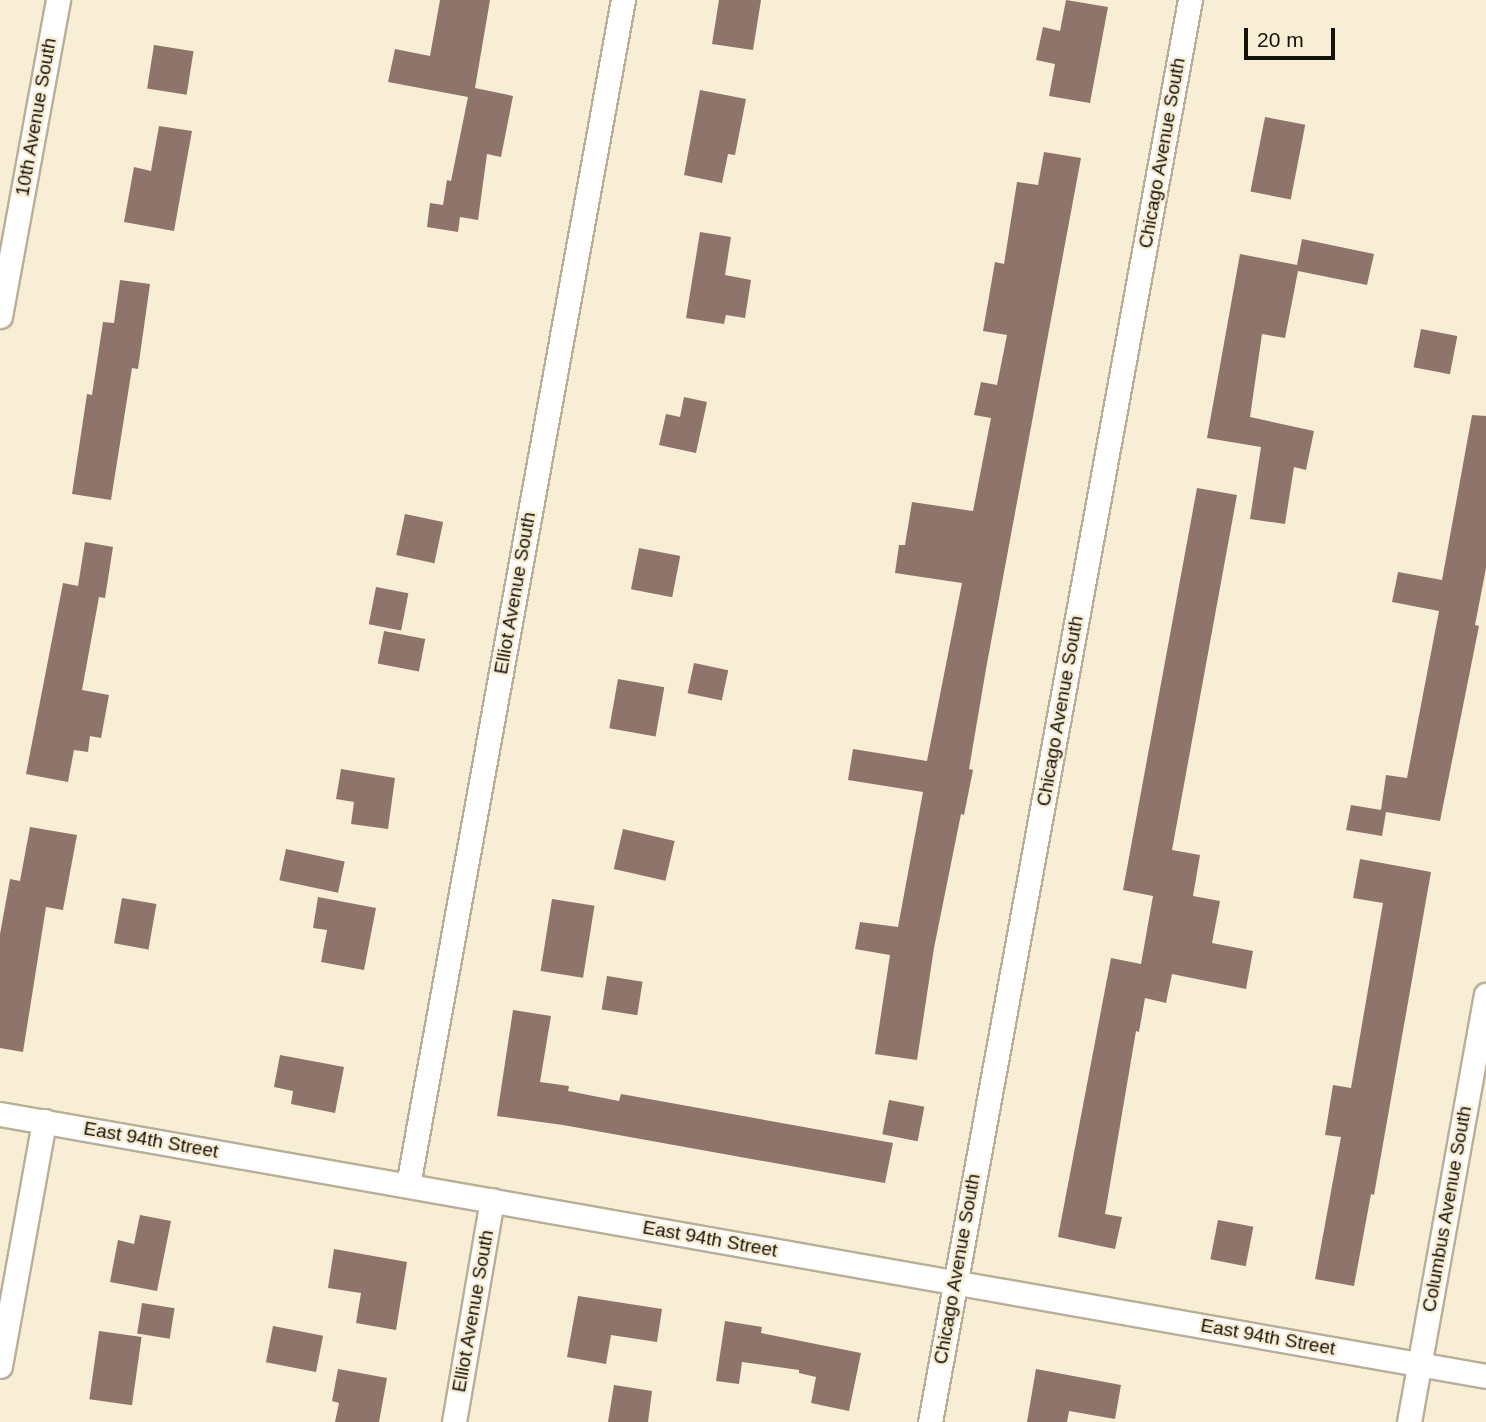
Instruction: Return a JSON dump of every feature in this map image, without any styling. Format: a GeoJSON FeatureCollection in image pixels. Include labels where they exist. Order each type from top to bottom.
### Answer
{"type":"FeatureCollection","features":[{"type":"Feature","properties":{"kind":"street","name":"10th Avenue South"},"geometry":{"type":"LineString","coordinates":[[0,316],[58,0]]}},
{"type":"Feature","properties":{"kind":"street","name":"Elliot Avenue South"},"geometry":{"type":"LineString","coordinates":[[408,1185],[622,0]]}},
{"type":"Feature","properties":{"kind":"street","name":"Chicago Avenue South"},"geometry":{"type":"LineString","coordinates":[[930,1422],[1190,0]]}},
{"type":"Feature","properties":{"kind":"street","name":"Columbus Avenue South"},"geometry":{"type":"LineString","coordinates":[[1409,1422],[1486,995]]}},
{"type":"Feature","properties":{"kind":"street","name":"East 94th Street"},"geometry":{"type":"LineString","coordinates":[[0,1114],[1486,1376]]}},
{"type":"Feature","properties":{"kind":"street"},"geometry":{"type":"LineString","coordinates":[[0,1366],[44,1121]]}},
{"type":"Feature","properties":{"kind":"street","name":"Elliot Avenue South"},"geometry":{"type":"LineString","coordinates":[[454,1422],[492,1200]]}},
{"type":"Feature","properties":{"kind":"building"},"geometry":{"type":"Polygon","coordinates":[[[440,0],[490,0],[475,88],[513,96],[501,157],[487,154],[478,220],[460,217],[458,232],[427,227],[430,203],[443,205],[447,180],[451,181],[468,97],[388,82],[395,49],[430,56],[440,0]]]}},
{"type":"Feature","properties":{"kind":"building"},"geometry":{"type":"Polygon","coordinates":[[[719,0],[761,0],[753,50],[712,44],[719,0]]]}},
{"type":"Feature","properties":{"kind":"building"},"geometry":{"type":"Polygon","coordinates":[[[1066,0],[1108,7],[1090,103],[1049,96],[1055,64],[1036,60],[1043,27],[1060,31],[1066,0]]]}},
{"type":"Feature","properties":{"kind":"building"},"geometry":{"type":"Polygon","coordinates":[[[154,45],[194,51],[187,95],[147,88],[154,45]]]}},
{"type":"Feature","properties":{"kind":"building"},"geometry":{"type":"Polygon","coordinates":[[[700,90],[746,99],[735,155],[728,154],[722,183],[684,175],[700,90]]]}},
{"type":"Feature","properties":{"kind":"building"},"geometry":{"type":"Polygon","coordinates":[[[1265,117],[1305,125],[1291,199],[1250,192],[1265,117]]]}},
{"type":"Feature","properties":{"kind":"building"},"geometry":{"type":"Polygon","coordinates":[[[159,126],[192,131],[174,231],[124,222],[134,167],[151,171],[159,126]]]}},
{"type":"Feature","properties":{"kind":"building"},"geometry":{"type":"Polygon","coordinates":[[[1044,152],[1081,158],[986,669],[969,769],[973,770],[964,815],[961,814],[934,948],[917,1060],[875,1054],[890,955],[855,949],[860,922],[898,927],[923,792],[848,780],[853,749],[927,761],[962,583],[895,573],[899,545],[905,545],[912,502],[973,511],[991,418],[974,415],[981,382],[997,385],[1007,335],[983,331],[995,262],[1004,264],[1017,182],[1038,185],[1044,152]]]}},
{"type":"Feature","properties":{"kind":"building"},"geometry":{"type":"Polygon","coordinates":[[[700,232],[731,237],[725,275],[751,280],[745,318],[726,315],[724,324],[686,318],[700,232]]]}},
{"type":"Feature","properties":{"kind":"building"},"geometry":{"type":"Polygon","coordinates":[[[1302,239],[1374,254],[1367,285],[1298,271],[1285,338],[1262,334],[1250,417],[1314,431],[1306,470],[1294,467],[1285,524],[1250,519],[1261,447],[1207,438],[1240,254],[1297,265],[1302,239]]]}},
{"type":"Feature","properties":{"kind":"building"},"geometry":{"type":"Polygon","coordinates":[[[120,280],[150,284],[138,369],[132,368],[111,500],[72,494],[87,394],[92,395],[103,322],[114,323],[120,280]]]}},
{"type":"Feature","properties":{"kind":"building"},"geometry":{"type":"Polygon","coordinates":[[[1421,329],[1457,336],[1450,374],[1414,367],[1421,329]]]}},
{"type":"Feature","properties":{"kind":"building"},"geometry":{"type":"Polygon","coordinates":[[[684,397],[707,402],[696,453],[659,445],[666,414],[680,417],[684,397]]]}},
{"type":"Feature","properties":{"kind":"building"},"geometry":{"type":"Polygon","coordinates":[[[1472,415],[1486,416],[1486,568],[1475,625],[1479,626],[1440,821],[1386,812],[1382,836],[1346,830],[1351,805],[1381,810],[1386,775],[1407,778],[1439,611],[1392,602],[1398,572],[1442,580],[1472,415]]]}},
{"type":"Feature","properties":{"kind":"building"},"geometry":{"type":"Polygon","coordinates":[[[1197,488],[1237,495],[1172,850],[1200,855],[1193,896],[1220,901],[1212,943],[1253,951],[1246,989],[1172,974],[1166,1003],[1145,998],[1139,1032],[1136,1031],[1105,1214],[1122,1217],[1115,1249],[1058,1237],[1111,958],[1141,964],[1153,896],[1123,890],[1197,488]]]}},
{"type":"Feature","properties":{"kind":"building"},"geometry":{"type":"Polygon","coordinates":[[[405,514],[443,522],[434,563],[396,555],[405,514]]]}},
{"type":"Feature","properties":{"kind":"building"},"geometry":{"type":"Polygon","coordinates":[[[85,542],[113,547],[105,598],[99,597],[82,690],[109,695],[101,738],[90,736],[88,752],[74,750],[68,782],[26,774],[63,583],[78,586],[85,542]]]}},
{"type":"Feature","properties":{"kind":"building"},"geometry":{"type":"Polygon","coordinates":[[[639,548],[680,556],[672,597],[631,589],[639,548]]]}},
{"type":"Feature","properties":{"kind":"building"},"geometry":{"type":"Polygon","coordinates":[[[376,587],[408,593],[401,631],[369,624],[376,587]]]}},
{"type":"Feature","properties":{"kind":"building"},"geometry":{"type":"Polygon","coordinates":[[[384,631],[425,639],[419,671],[378,663],[384,631]]]}},
{"type":"Feature","properties":{"kind":"building"},"geometry":{"type":"Polygon","coordinates":[[[694,663],[728,670],[722,701],[688,693],[694,663]]]}},
{"type":"Feature","properties":{"kind":"building"},"geometry":{"type":"Polygon","coordinates":[[[618,679],[664,687],[656,736],[609,728],[618,679]]]}},
{"type":"Feature","properties":{"kind":"building"},"geometry":{"type":"Polygon","coordinates":[[[341,769],[395,778],[388,829],[351,824],[354,802],[336,799],[341,769]]]}},
{"type":"Feature","properties":{"kind":"building"},"geometry":{"type":"Polygon","coordinates":[[[30,827],[77,835],[63,910],[46,907],[23,1052],[0,1048],[0,934],[10,879],[20,881],[30,827]]]}},
{"type":"Feature","properties":{"kind":"building"},"geometry":{"type":"Polygon","coordinates":[[[623,829],[675,841],[665,881],[614,869],[623,829]]]}},
{"type":"Feature","properties":{"kind":"building"},"geometry":{"type":"Polygon","coordinates":[[[286,849],[345,861],[338,893],[279,880],[286,849]]]}},
{"type":"Feature","properties":{"kind":"building"},"geometry":{"type":"Polygon","coordinates":[[[1360,859],[1431,872],[1374,1195],[1371,1194],[1354,1286],[1315,1279],[1341,1137],[1325,1135],[1333,1085],[1351,1088],[1383,903],[1353,898],[1360,859]]]}},
{"type":"Feature","properties":{"kind":"building"},"geometry":{"type":"Polygon","coordinates":[[[318,897],[376,908],[364,970],[321,962],[327,930],[313,928],[318,897]]]}},
{"type":"Feature","properties":{"kind":"building"},"geometry":{"type":"Polygon","coordinates":[[[122,898],[156,904],[148,949],[114,943],[122,898]]]}},
{"type":"Feature","properties":{"kind":"building"},"geometry":{"type":"Polygon","coordinates":[[[552,899],[594,906],[583,978],[541,971],[552,899]]]}},
{"type":"Feature","properties":{"kind":"building"},"geometry":{"type":"Polygon","coordinates":[[[607,976],[643,982],[637,1015],[602,1010],[607,976]]]}},
{"type":"Feature","properties":{"kind":"building"},"geometry":{"type":"Polygon","coordinates":[[[513,1010],[551,1016],[540,1082],[569,1086],[568,1091],[619,1101],[621,1094],[893,1143],[885,1183],[563,1125],[497,1116],[513,1010]]]}},
{"type":"Feature","properties":{"kind":"building"},"geometry":{"type":"Polygon","coordinates":[[[280,1055],[344,1067],[335,1113],[291,1104],[293,1091],[274,1087],[280,1055]]]}},
{"type":"Feature","properties":{"kind":"building"},"geometry":{"type":"Polygon","coordinates":[[[889,1100],[924,1107],[918,1141],[882,1134],[889,1100]]]}},
{"type":"Feature","properties":{"kind":"building"},"geometry":{"type":"Polygon","coordinates":[[[140,1215],[171,1221],[157,1291],[110,1282],[118,1240],[134,1244],[140,1215]]]}},
{"type":"Feature","properties":{"kind":"building"},"geometry":{"type":"Polygon","coordinates":[[[1218,1220],[1253,1227],[1246,1266],[1210,1259],[1218,1220]]]}},
{"type":"Feature","properties":{"kind":"building"},"geometry":{"type":"Polygon","coordinates":[[[334,1249],[407,1262],[396,1330],[356,1323],[361,1293],[328,1288],[334,1249]]]}},
{"type":"Feature","properties":{"kind":"building"},"geometry":{"type":"Polygon","coordinates":[[[578,1296],[662,1309],[657,1342],[611,1335],[606,1364],[567,1357],[578,1296]]]}},
{"type":"Feature","properties":{"kind":"building"},"geometry":{"type":"Polygon","coordinates":[[[142,1303],[175,1308],[170,1339],[137,1334],[142,1303]]]}},
{"type":"Feature","properties":{"kind":"building"},"geometry":{"type":"Polygon","coordinates":[[[725,1321],[762,1327],[761,1333],[861,1353],[849,1411],[811,1403],[816,1377],[799,1373],[799,1370],[742,1362],[739,1384],[716,1381],[725,1321]]]}},
{"type":"Feature","properties":{"kind":"building"},"geometry":{"type":"Polygon","coordinates":[[[273,1326],[323,1336],[316,1372],[266,1362],[273,1326]]]}},
{"type":"Feature","properties":{"kind":"building"},"geometry":{"type":"Polygon","coordinates":[[[99,1331],[142,1337],[132,1405],[89,1399],[99,1331]]]}},
{"type":"Feature","properties":{"kind":"building"},"geometry":{"type":"Polygon","coordinates":[[[338,1369],[387,1378],[379,1422],[335,1422],[339,1403],[332,1401],[338,1369]]]}},
{"type":"Feature","properties":{"kind":"building"},"geometry":{"type":"Polygon","coordinates":[[[1036,1369],[1121,1385],[1115,1419],[1069,1411],[1067,1422],[1027,1422],[1036,1369]]]}},
{"type":"Feature","properties":{"kind":"building"},"geometry":{"type":"Polygon","coordinates":[[[614,1385],[652,1391],[648,1422],[608,1422],[614,1385]]]}}]}
